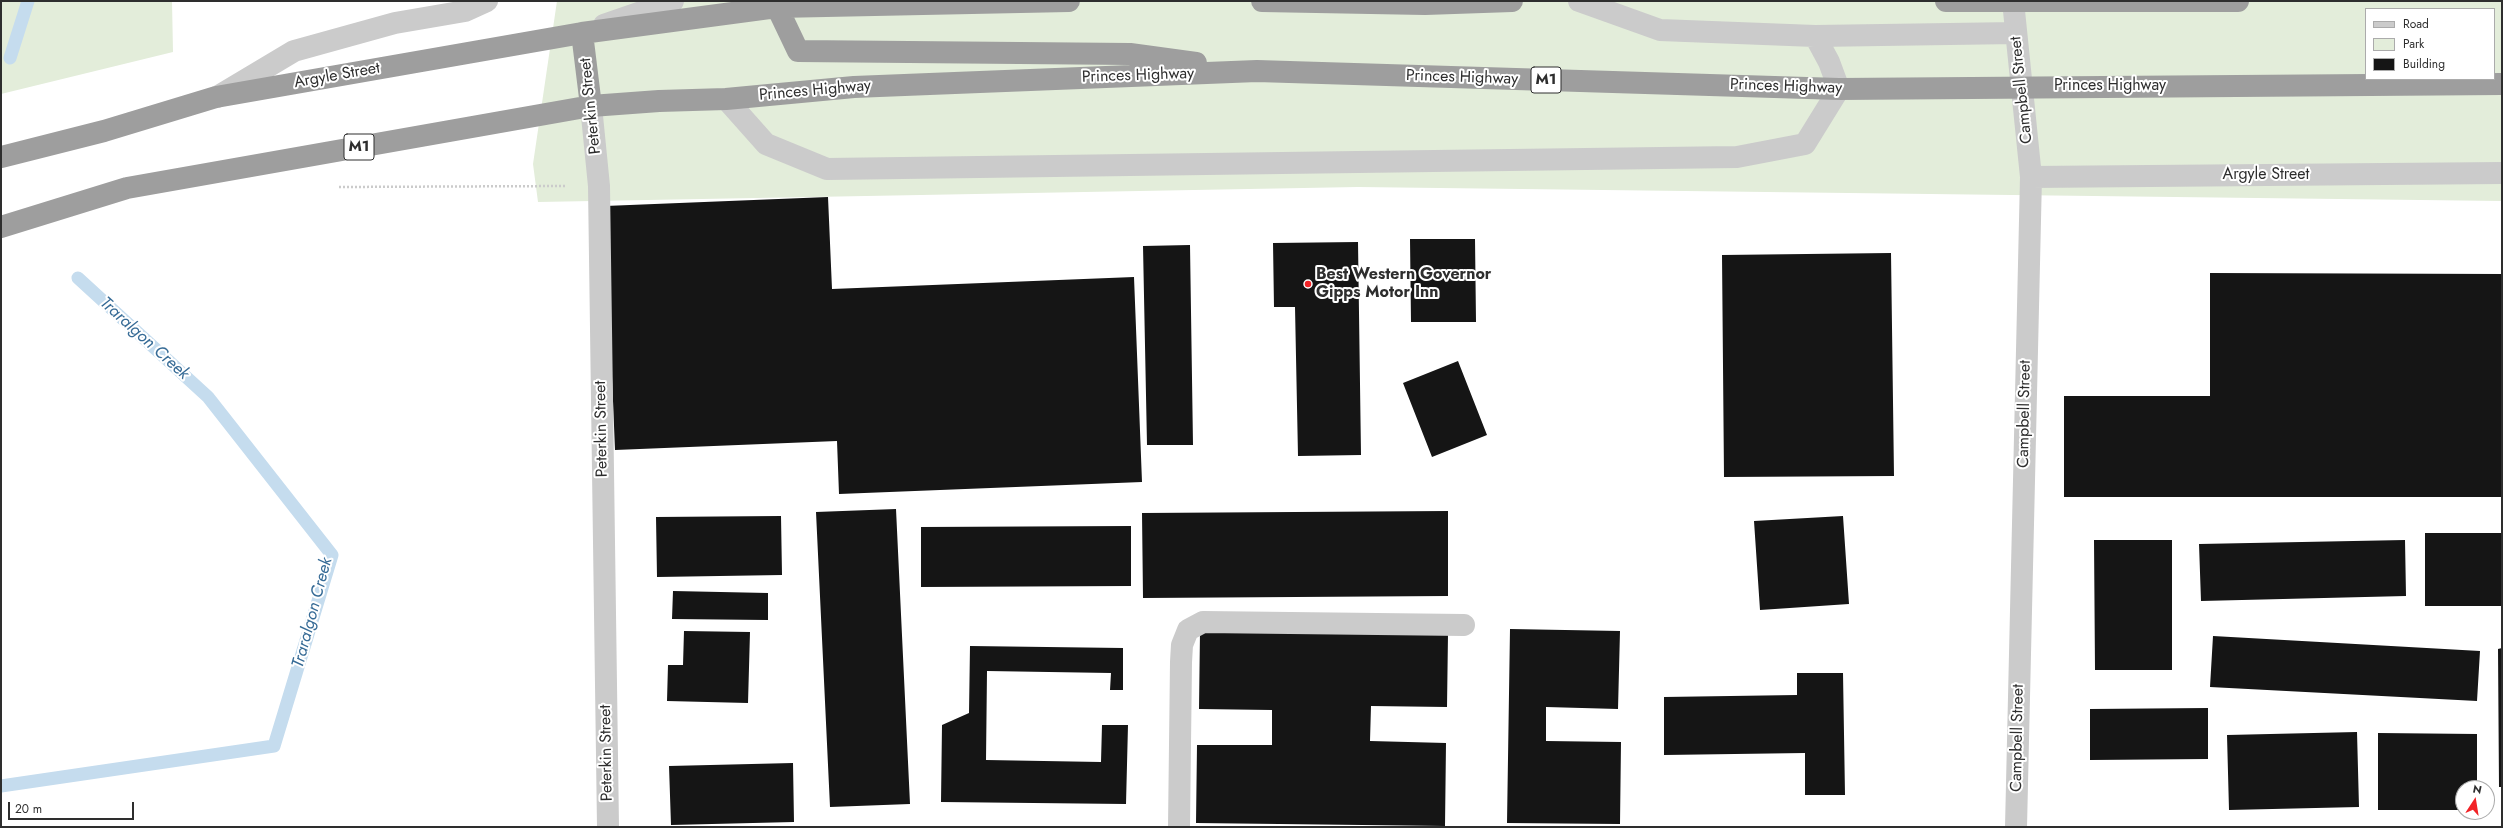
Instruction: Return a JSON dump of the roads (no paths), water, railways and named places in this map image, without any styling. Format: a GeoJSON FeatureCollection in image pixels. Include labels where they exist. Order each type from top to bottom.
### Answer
{"type":"FeatureCollection","features":[{"type":"Feature","properties":{"kind":"highway"},"geometry":{"type":"LineString","coordinates":[[582,33],[776,4],[1069,1]]}},
{"type":"Feature","properties":{"kind":"highway"},"geometry":{"type":"LineString","coordinates":[[1262,1],[1425,4],[1512,1]]}},
{"type":"Feature","properties":{"kind":"highway"},"geometry":{"type":"LineString","coordinates":[[1946,1],[2238,1]]}},
{"type":"Feature","properties":{"kind":"highway"},"geometry":{"type":"LineString","coordinates":[[776,4],[798,51],[1130,54],[1257,71]]}},
{"type":"Feature","properties":{"kind":"highway","name":"Argyle Street"},"geometry":{"type":"LineString","coordinates":[[1,157],[104,131],[216,97],[582,33]]}},
{"type":"Feature","properties":{"kind":"highway","name":"Peterkin Street"},"geometry":{"type":"LineString","coordinates":[[582,33],[591,106]]}},
{"type":"Feature","properties":{"kind":"highway","name":"Princes Highway"},"geometry":{"type":"LineString","coordinates":[[591,106],[726,99],[854,87],[1257,71],[1839,89],[2022,86],[2502,84]]}},
{"type":"Feature","properties":{"kind":"highway","name":"M1"},"geometry":{"type":"LineString","coordinates":[[1,226],[127,188],[591,106]]}},
{"type":"Feature","properties":{"kind":"street"},"geometry":{"type":"LineString","coordinates":[[216,97],[294,51],[395,23],[465,11],[487,1]]}},
{"type":"Feature","properties":{"kind":"street","name":"Argyle Street"},"geometry":{"type":"LineString","coordinates":[[582,33],[673,1]]}},
{"type":"Feature","properties":{"kind":"street"},"geometry":{"type":"LineString","coordinates":[[1579,1],[1660,30],[1815,36],[2016,33]]}},
{"type":"Feature","properties":{"kind":"street","name":"Campbell Street"},"geometry":{"type":"LineString","coordinates":[[2013,1],[2030,177],[2016,827]]}},
{"type":"Feature","properties":{"kind":"street"},"geometry":{"type":"LineString","coordinates":[[726,99],[766,144],[827,169],[1737,157],[1805,144],[1839,89],[1829,62],[1815,36]]}},
{"type":"Feature","properties":{"kind":"street","name":"Peterkin Street"},"geometry":{"type":"LineString","coordinates":[[591,106],[599,186],[608,827]]}},
{"type":"Feature","properties":{"kind":"street","name":"Argyle Street"},"geometry":{"type":"LineString","coordinates":[[2030,177],[2502,173]]}},
{"type":"Feature","properties":{"kind":"street"},"geometry":{"type":"LineString","coordinates":[[1179,827],[1181,662],[1182,644],[1188,630],[1203,622],[1464,624]]}},
{"type":"Feature","properties":{"kind":"waterway","name":"Traralgon Creek"},"geometry":{"type":"LineString","coordinates":[[10,58],[28,1]]}},
{"type":"Feature","properties":{"kind":"waterway","name":"Traralgon Creek"},"geometry":{"type":"LineString","coordinates":[[1,786],[274,746],[332,555],[208,397],[78,278]]}},
{"type":"Feature","properties":{"kind":"place","name":"Best Western Governor Gipps Motor Inn"},"geometry":{"type":"Point","coordinates":[1308,284]}}]}
